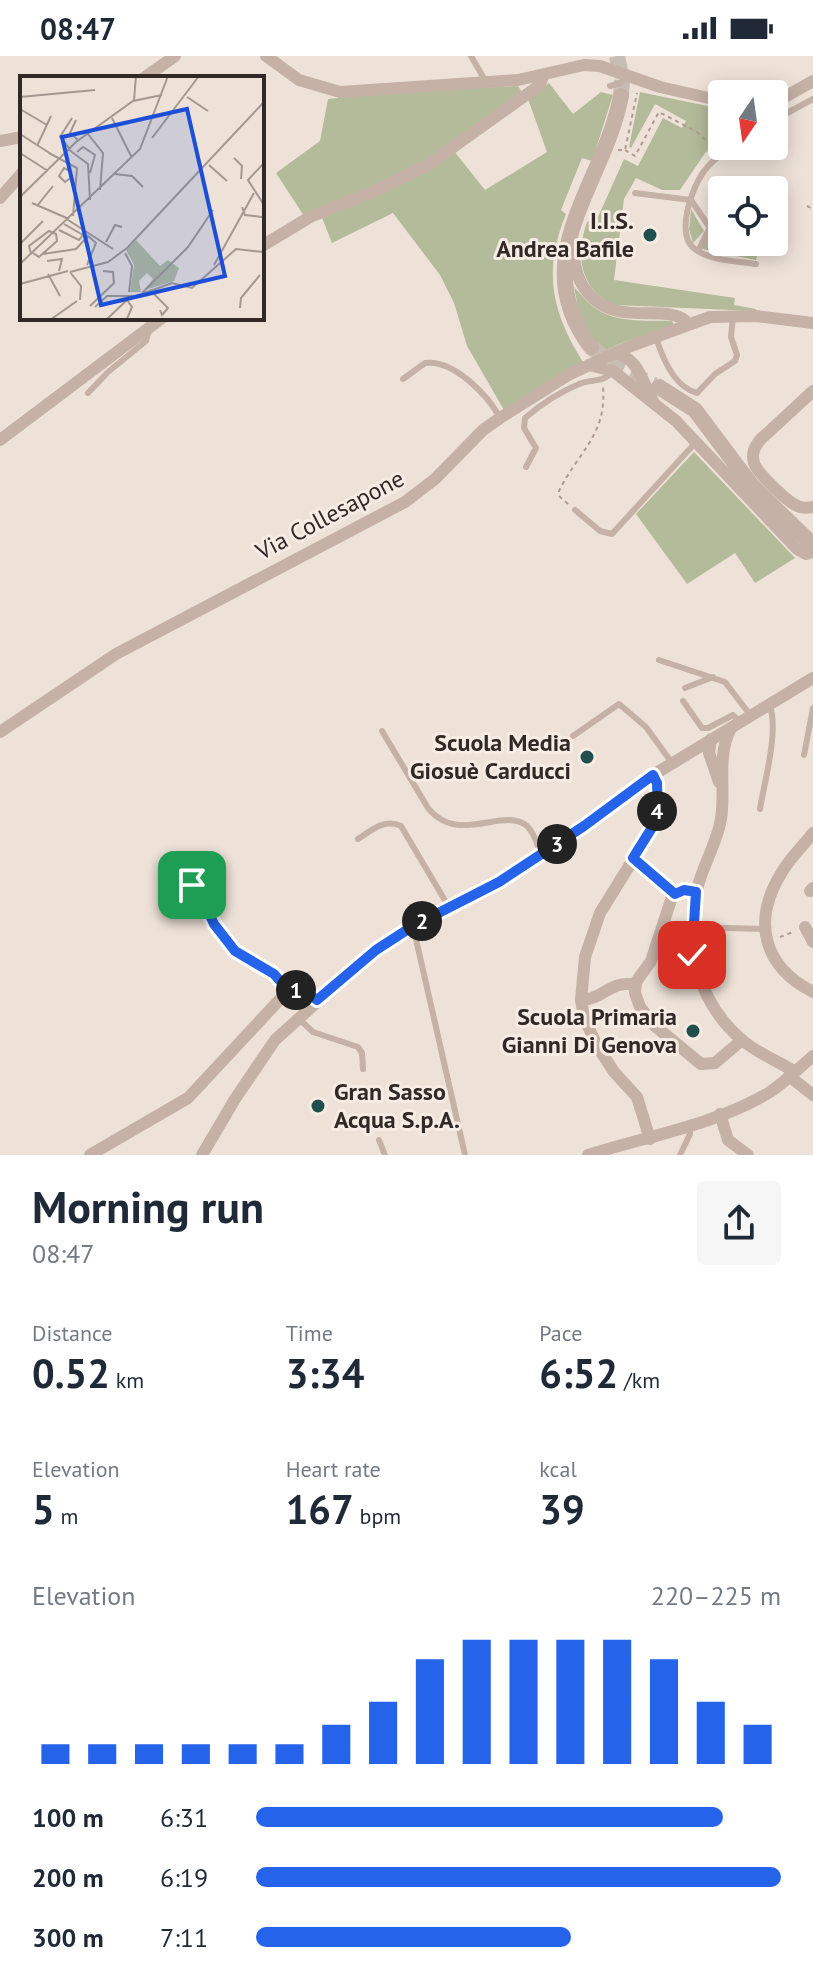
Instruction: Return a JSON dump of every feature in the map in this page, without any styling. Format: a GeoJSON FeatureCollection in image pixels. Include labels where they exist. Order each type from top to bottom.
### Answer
{"type":"FeatureCollection","features":[{"type":"Feature","properties":{"kind":"street"},"geometry":{"type":"LineString","coordinates":[[147,76],[175,56]]}},
{"type":"Feature","properties":{"kind":"street"},"geometry":{"type":"LineString","coordinates":[[266,56],[299,80],[340,92],[543,76],[579,65],[600,66],[708,97]]}},
{"type":"Feature","properties":{"kind":"street"},"geometry":{"type":"LineString","coordinates":[[264,245],[310,217],[377,190],[437,160],[540,85],[543,76]]}},
{"type":"Feature","properties":{"kind":"street"},"geometry":{"type":"LineString","coordinates":[[788,95],[813,81]]}},
{"type":"Feature","properties":{"kind":"street"},"geometry":{"type":"LineString","coordinates":[[591,347],[572,314],[564,278],[566,245],[612,134],[615,91]]}},
{"type":"Feature","properties":{"kind":"street"},"geometry":{"type":"LineString","coordinates":[[0,141],[20,137]]}},
{"type":"Feature","properties":{"kind":"street"},"geometry":{"type":"LineString","coordinates":[[0,198],[20,175]]}},
{"type":"Feature","properties":{"kind":"street"},"geometry":{"type":"LineString","coordinates":[[577,213],[574,263],[583,286],[592,298],[616,311],[677,316],[688,323]]}},
{"type":"Feature","properties":{"kind":"street","name":"Via Collesapone"},"geometry":{"type":"LineString","coordinates":[[0,732],[116,654],[405,502],[435,479],[483,430],[589,365],[688,323],[710,317],[813,323]]}},
{"type":"Feature","properties":{"kind":"street"},"geometry":{"type":"LineString","coordinates":[[0,440],[160,320]]}},
{"type":"Feature","properties":{"kind":"street"},"geometry":{"type":"LineString","coordinates":[[633,345],[631,360],[696,442],[797,549],[806,554],[813,552]]}},
{"type":"Feature","properties":{"kind":"street"},"geometry":{"type":"LineString","coordinates":[[613,371],[615,353],[631,360]]}},
{"type":"Feature","properties":{"kind":"street"},"geometry":{"type":"LineString","coordinates":[[589,365],[613,371],[657,395],[695,410],[752,486],[813,545]]}},
{"type":"Feature","properties":{"kind":"street"},"geometry":{"type":"LineString","coordinates":[[813,391],[761,439],[755,446],[753,458],[757,469],[789,501],[799,506],[813,507]]}},
{"type":"Feature","properties":{"kind":"street"},"geometry":{"type":"LineString","coordinates":[[202,1155],[270,1047],[317,1000],[368,956],[413,926],[499,882],[653,775],[813,678]]}},
{"type":"Feature","properties":{"kind":"street"},"geometry":{"type":"LineString","coordinates":[[725,752],[741,722]]}},
{"type":"Feature","properties":{"kind":"street"},"geometry":{"type":"LineString","coordinates":[[714,738],[723,741],[725,752],[721,823],[696,892],[692,927],[692,955],[696,972],[717,1010],[742,1040],[792,1074],[813,1095]]}},
{"type":"Feature","properties":{"kind":"street"},"geometry":{"type":"LineString","coordinates":[[710,756],[714,738]]}},
{"type":"Feature","properties":{"kind":"street"},"geometry":{"type":"LineString","coordinates":[[698,747],[706,749],[710,756],[721,789]]}},
{"type":"Feature","properties":{"kind":"street"},"geometry":{"type":"LineString","coordinates":[[650,1139],[637,1097],[614,1072],[596,1044],[584,1017],[581,1000],[585,957],[604,903],[658,818],[657,783],[653,775]]}},
{"type":"Feature","properties":{"kind":"street"},"geometry":{"type":"LineString","coordinates":[[813,833],[786,865],[776,883],[769,901],[766,929],[774,960],[784,973],[813,992]]}},
{"type":"Feature","properties":{"kind":"street"},"geometry":{"type":"LineString","coordinates":[[696,892],[684,890],[675,894],[650,964],[635,985],[636,1001],[664,1036],[698,1063],[715,1063],[742,1040]]}},
{"type":"Feature","properties":{"kind":"street"},"geometry":{"type":"LineString","coordinates":[[805,927],[813,942]]}},
{"type":"Feature","properties":{"kind":"street"},"geometry":{"type":"LineString","coordinates":[[581,1000],[589,1000],[621,983],[635,985]]}},
{"type":"Feature","properties":{"kind":"street"},"geometry":{"type":"LineString","coordinates":[[90,1155],[188,1098],[275,1002],[290,992],[304,991],[317,1000]]}},
{"type":"Feature","properties":{"kind":"street"},"geometry":{"type":"LineString","coordinates":[[588,1155],[650,1139],[760,1097],[813,1056]]}},
{"type":"Feature","properties":{"kind":"street"},"geometry":{"type":"LineString","coordinates":[[720,1114],[728,1140],[748,1155]]}},
{"type":"Feature","properties":{"kind":"lane"},"geometry":{"type":"LineString","coordinates":[[471,56],[486,82]]}},
{"type":"Feature","properties":{"kind":"lane"},"geometry":{"type":"LineString","coordinates":[[615,91],[626,75]]}},
{"type":"Feature","properties":{"kind":"lane"},"geometry":{"type":"LineString","coordinates":[[788,112],[813,99]]}},
{"type":"Feature","properties":{"kind":"lane"},"geometry":{"type":"LineString","coordinates":[[715,160],[703,172],[691,200],[686,236],[698,251],[756,264]]}},
{"type":"Feature","properties":{"kind":"lane"},"geometry":{"type":"LineString","coordinates":[[635,193],[691,200],[708,225]]}},
{"type":"Feature","properties":{"kind":"lane"},"geometry":{"type":"LineString","coordinates":[[698,251],[708,232]]}},
{"type":"Feature","properties":{"kind":"lane"},"geometry":{"type":"LineString","coordinates":[[656,337],[665,364],[690,391],[697,393],[736,359],[731,337],[734,316]]}},
{"type":"Feature","properties":{"kind":"lane"},"geometry":{"type":"LineString","coordinates":[[88,393],[146,341],[149,330]]}},
{"type":"Feature","properties":{"kind":"lane"},"geometry":{"type":"LineString","coordinates":[[403,379],[425,363],[445,365],[464,376],[490,401],[500,418]]}},
{"type":"Feature","properties":{"kind":"lane"},"geometry":{"type":"LineString","coordinates":[[526,467],[536,448],[524,428],[525,418],[572,387],[585,381],[602,380],[613,371]]}},
{"type":"Feature","properties":{"kind":"lane"},"geometry":{"type":"LineString","coordinates":[[575,510],[600,531],[612,534],[696,442]]}},
{"type":"Feature","properties":{"kind":"lane"},"geometry":{"type":"LineString","coordinates":[[659,660],[728,684],[741,722]]}},
{"type":"Feature","properties":{"kind":"lane"},"geometry":{"type":"LineString","coordinates":[[685,688],[713,677]]}},
{"type":"Feature","properties":{"kind":"lane"},"geometry":{"type":"LineString","coordinates":[[683,701],[702,728],[709,728],[733,715],[741,722]]}},
{"type":"Feature","properties":{"kind":"lane"},"geometry":{"type":"LineString","coordinates":[[573,736],[619,704],[646,727],[672,763]]}},
{"type":"Feature","properties":{"kind":"lane"},"geometry":{"type":"LineString","coordinates":[[760,809],[773,716],[769,704]]}},
{"type":"Feature","properties":{"kind":"lane"},"geometry":{"type":"LineString","coordinates":[[804,755],[813,708]]}},
{"type":"Feature","properties":{"kind":"lane"},"geometry":{"type":"LineString","coordinates":[[382,731],[436,817],[447,823],[465,825],[501,820],[521,823],[529,827],[541,854]]}},
{"type":"Feature","properties":{"kind":"lane"},"geometry":{"type":"LineString","coordinates":[[358,839],[385,823],[401,826],[450,909]]}},
{"type":"Feature","properties":{"kind":"lane"},"geometry":{"type":"LineString","coordinates":[[192,885],[201,896],[214,924],[235,951],[274,974],[290,992]]}},
{"type":"Feature","properties":{"kind":"lane"},"geometry":{"type":"LineString","coordinates":[[413,926],[465,1155]]}},
{"type":"Feature","properties":{"kind":"lane"},"geometry":{"type":"LineString","coordinates":[[692,927],[766,929]]}},
{"type":"Feature","properties":{"kind":"lane"},"geometry":{"type":"LineString","coordinates":[[298,1018],[313,1032],[358,1047],[362,1053],[363,1069]]}},
{"type":"Feature","properties":{"kind":"lane"},"geometry":{"type":"LineString","coordinates":[[680,1155],[690,1134],[690,1125]]}},
{"type":"Feature","properties":{"kind":"lane"},"geometry":{"type":"LineString","coordinates":[[379,1140],[385,1155]]}},
{"type":"Feature","properties":{"kind":"path"},"geometry":{"type":"LineString","coordinates":[[625,150],[640,80]]}},
{"type":"Feature","properties":{"kind":"path"},"geometry":{"type":"LineString","coordinates":[[617,150],[625,150],[635,156],[659,112],[697,132],[708,143]]}},
{"type":"Feature","properties":{"kind":"path"},"geometry":{"type":"LineString","coordinates":[[807,206],[813,209]]}},
{"type":"Feature","properties":{"kind":"path"},"geometry":{"type":"LineString","coordinates":[[575,510],[559,493],[597,432],[603,405],[602,380]]}},
{"type":"Feature","properties":{"kind":"path"},"geometry":{"type":"LineString","coordinates":[[633,858],[675,894]]}},
{"type":"Feature","properties":{"kind":"path"},"geometry":{"type":"LineString","coordinates":[[778,938],[805,927]]}},
{"type":"Feature","properties":{"kind":"green space"},"geometry":{"type":"Polygon","coordinates":[[[549,83],[573,114],[601,92],[613,95],[592,161],[582,158],[561,210],[566,214],[554,254],[557,308],[583,362],[504,410],[467,346],[454,303],[440,275],[393,213],[332,243],[319,210],[304,216],[276,173],[320,141],[328,99],[518,86],[522,92],[450,146],[485,190],[547,152],[528,99],[549,83]]]}},
{"type":"Feature","properties":{"kind":"green space"},"geometry":{"type":"Polygon","coordinates":[[[640,92],[708,106],[708,151],[680,190],[662,190],[636,178],[624,199],[614,280],[735,298],[734,305],[756,311],[614,305],[594,290],[587,280],[581,259],[587,222],[599,215],[624,159],[638,166],[663,118],[682,128],[686,121],[655,104],[629,147],[640,92]]]}},
{"type":"Feature","properties":{"kind":"green space"},"geometry":{"type":"Polygon","coordinates":[[[691,209],[704,231],[693,243],[689,229],[691,209]]]}},
{"type":"Feature","properties":{"kind":"green space"},"geometry":{"type":"Polygon","coordinates":[[[708,236],[708,250],[702,249],[708,236]]]}},
{"type":"Feature","properties":{"kind":"green space"},"geometry":{"type":"Polygon","coordinates":[[[736,256],[757,256],[756,260],[736,256]]]}},
{"type":"Feature","properties":{"kind":"green space"},"geometry":{"type":"Polygon","coordinates":[[[574,287],[591,305],[610,315],[630,320],[672,321],[674,326],[624,342],[596,355],[594,351],[587,354],[574,287]]]}},
{"type":"Feature","properties":{"kind":"green space"},"geometry":{"type":"Polygon","coordinates":[[[694,452],[795,558],[755,583],[735,553],[687,584],[636,514],[694,452]]]}},
{"type":"Feature","properties":{"kind":"tunnel"},"geometry":{"type":"LineString","coordinates":[[617,56],[622,80],[621,96]]}},
{"type":"Feature","properties":{"kind":"tunnel"},"geometry":{"type":"LineString","coordinates":[[591,347],[617,368],[654,385]]}},
{"type":"Feature","properties":{"kind":"place","name":"I.I.S. Andrea Bafile"},"geometry":{"type":"Point","coordinates":[650,235]}},
{"type":"Feature","properties":{"kind":"place","name":"Scuola Media Giosuè Carducci"},"geometry":{"type":"Point","coordinates":[587,757]}},
{"type":"Feature","properties":{"kind":"place","name":"Scuola Primaria Gianni Di Genova"},"geometry":{"type":"Point","coordinates":[693,1031]}},
{"type":"Feature","properties":{"kind":"place","name":"Gran Sasso Acqua S.p.A."},"geometry":{"type":"Point","coordinates":[318,1106]}},
{"type":"Feature","properties":{"kind":"route"},"geometry":{"type":"LineString","coordinates":[[192,885],[201,896],[214,924],[240,956],[274,974],[290,992],[304,991],[317,1000],[376,950],[413,926],[499,882],[584,826],[653,775],[657,783],[655,803],[658,818],[633,858],[675,894],[684,890],[696,892],[692,955]]}}]}
